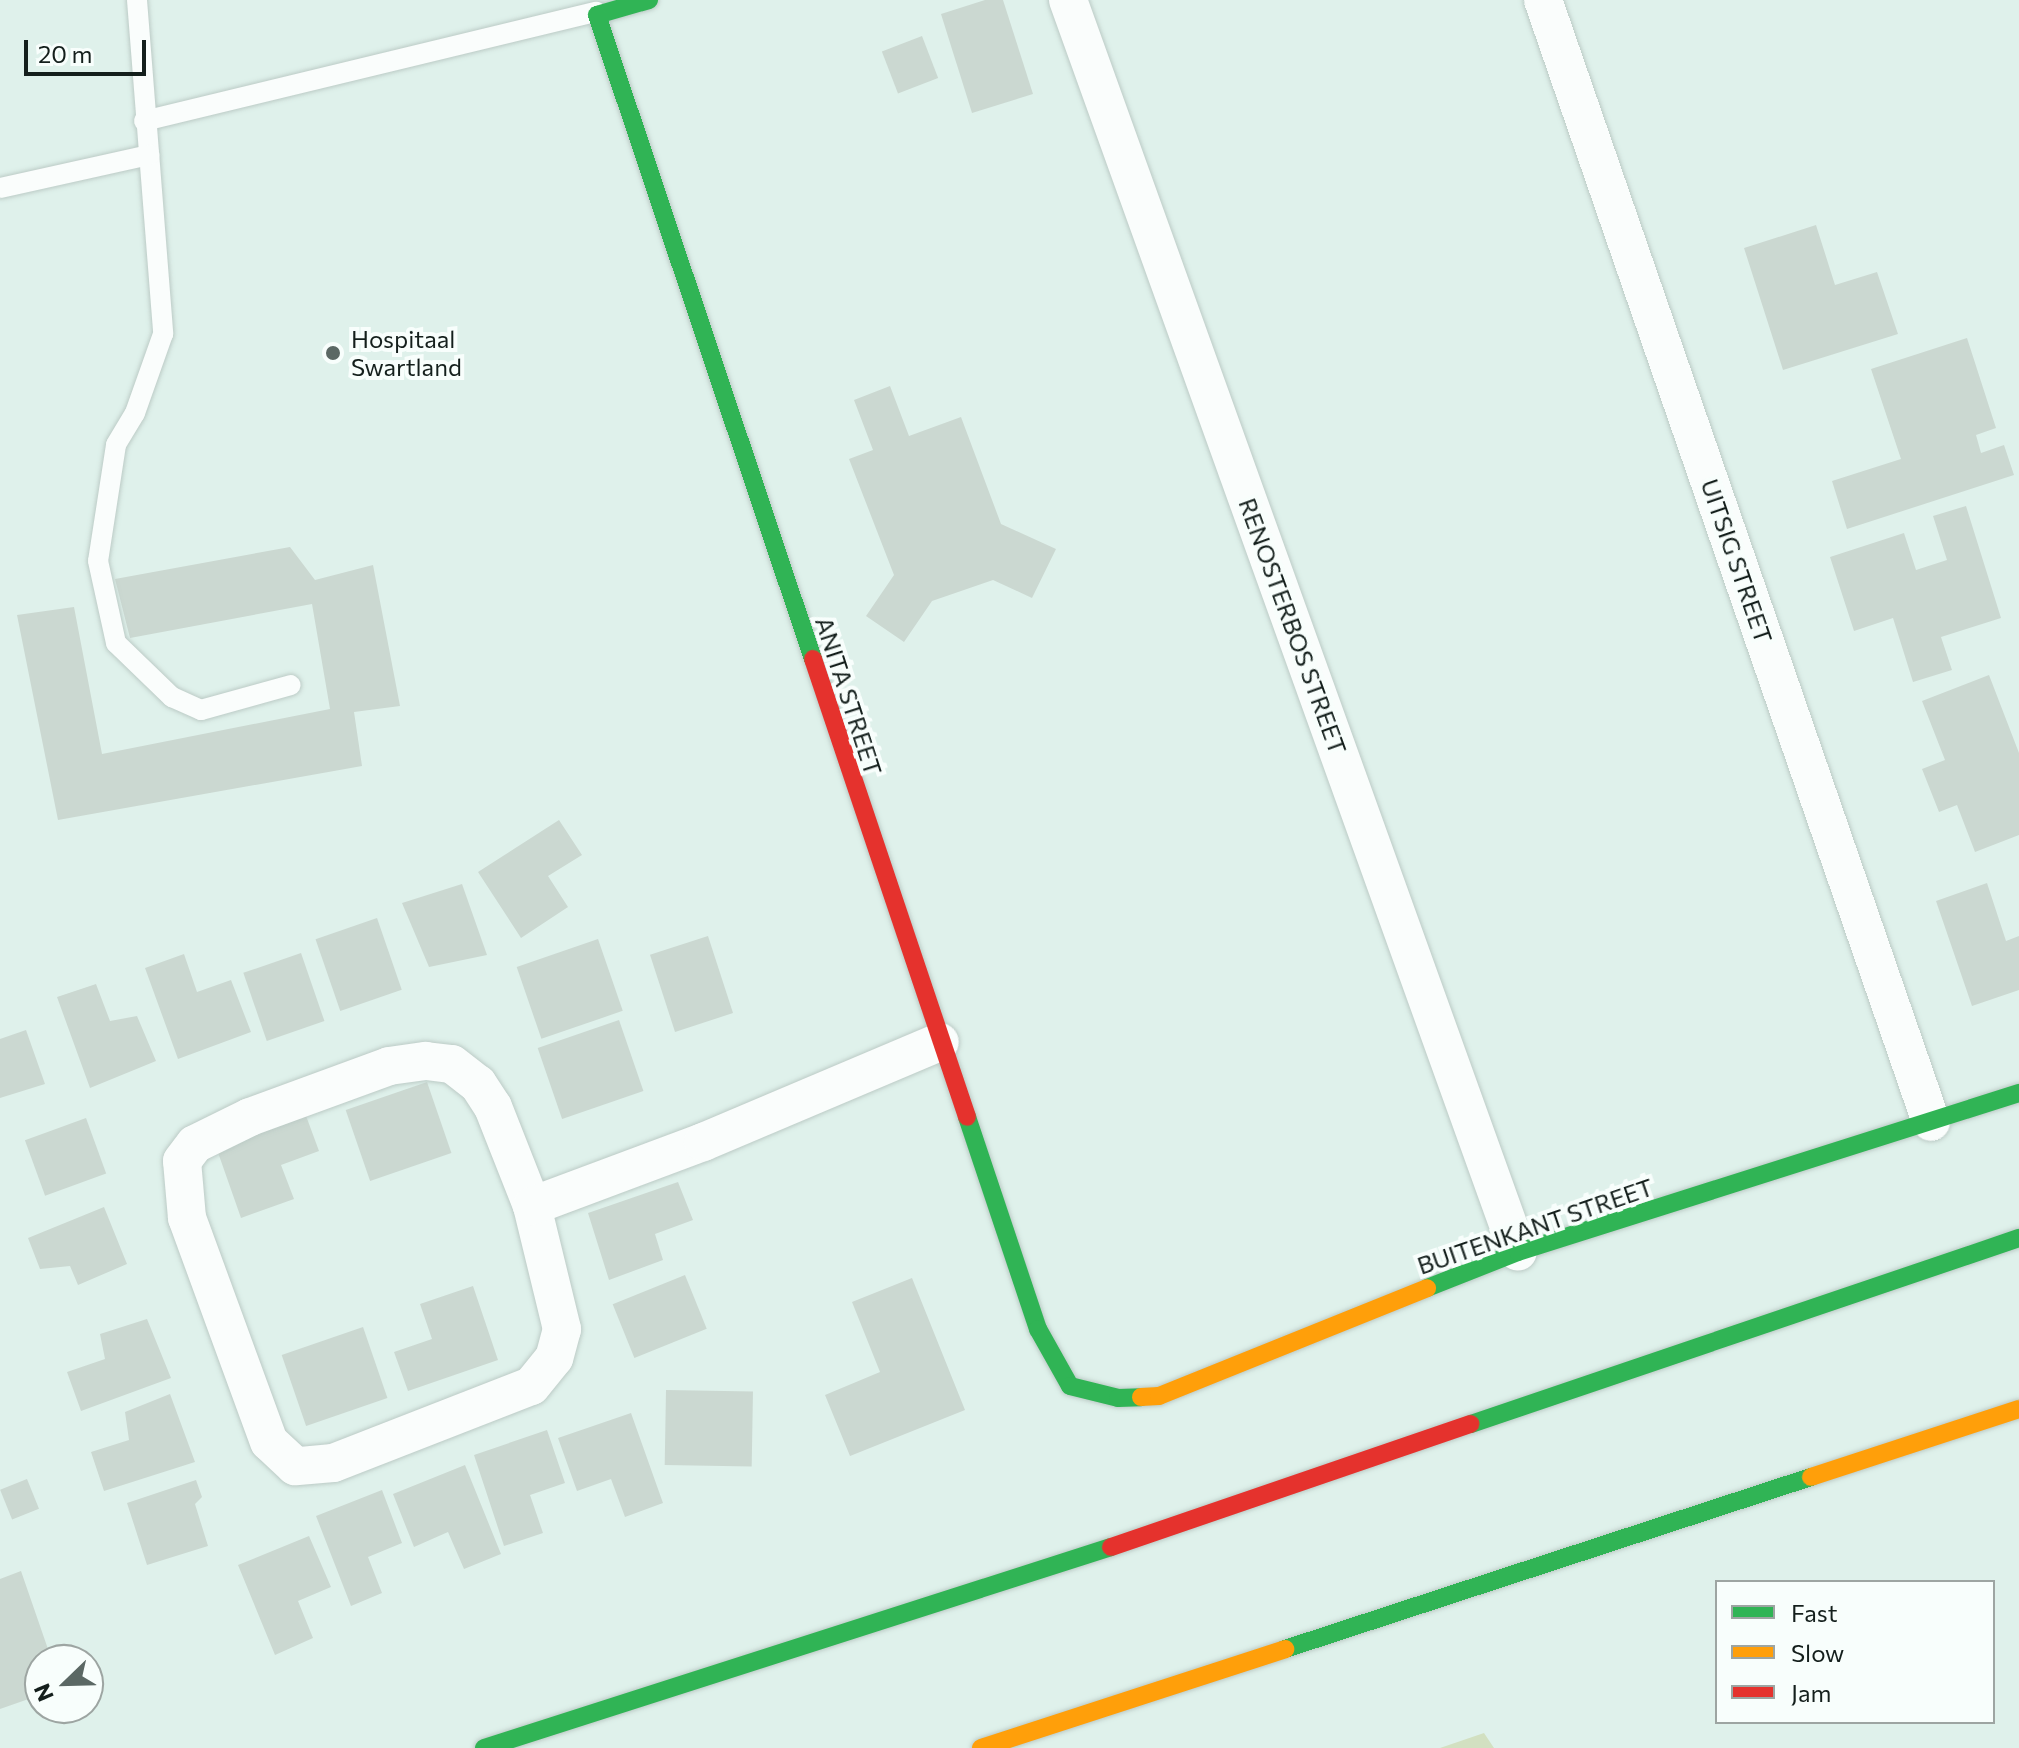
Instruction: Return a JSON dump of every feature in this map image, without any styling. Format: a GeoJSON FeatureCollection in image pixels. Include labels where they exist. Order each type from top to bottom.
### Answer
{"type":"FeatureCollection","features":[{"type":"Feature","properties":{"kind":"main road"},"geometry":{"type":"LineString","coordinates":[[596,8],[649,0]]}},
{"type":"Feature","properties":{"kind":"main road","name":"ANITA STREET"},"geometry":{"type":"LineString","coordinates":[[596,8],[1038,1329],[1070,1386]]}},
{"type":"Feature","properties":{"kind":"main road","name":"BUITENKANT STREET"},"geometry":{"type":"LineString","coordinates":[[1070,1386],[1118,1398],[1159,1396],[1518,1252],[2019,1093]]}},
{"type":"Feature","properties":{"kind":"main road"},"geometry":{"type":"LineString","coordinates":[[484,1748],[1032,1574],[2019,1238]]}},
{"type":"Feature","properties":{"kind":"main road"},"geometry":{"type":"LineString","coordinates":[[981,1748],[2019,1409]]}},
{"type":"Feature","properties":{"kind":"street","name":"RENOSTERBOS STREET"},"geometry":{"type":"LineString","coordinates":[[1068,0],[1518,1252]]}},
{"type":"Feature","properties":{"kind":"street","name":"UITSIG STREET"},"geometry":{"type":"LineString","coordinates":[[1543,0],[1931,1122]]}},
{"type":"Feature","properties":{"kind":"street"},"geometry":{"type":"LineString","coordinates":[[532,1206],[703,1142],[940,1042]]}},
{"type":"Feature","properties":{"kind":"street"},"geometry":{"type":"LineString","coordinates":[[452,1064],[478,1084],[493,1107],[532,1206],[562,1329],[546,1373],[531,1386],[333,1463],[295,1466],[284,1459],[269,1442],[187,1218],[182,1161],[195,1144],[250,1117],[389,1066],[452,1064]]}},
{"type":"Feature","properties":{"kind":"lane"},"geometry":{"type":"LineString","coordinates":[[137,0],[144,121],[163,334],[135,413],[116,445],[98,561],[116,643],[172,697],[201,710],[291,685]]}},
{"type":"Feature","properties":{"kind":"lane"},"geometry":{"type":"LineString","coordinates":[[144,121],[596,8]]}},
{"type":"Feature","properties":{"kind":"lane"},"geometry":{"type":"LineString","coordinates":[[0,188],[149,155]]}},
{"type":"Feature","properties":{"kind":"green space"},"geometry":{"type":"Polygon","coordinates":[[[1484,1733],[1494,1748],[1440,1748],[1484,1733]]]}},
{"type":"Feature","properties":{"kind":"building"},"geometry":{"type":"Polygon","coordinates":[[[985,0],[1003,0],[1033,94],[972,113],[941,14],[985,0]]]}},
{"type":"Feature","properties":{"kind":"building"},"geometry":{"type":"Polygon","coordinates":[[[922,36],[938,78],[898,93],[882,51],[922,36]]]}},
{"type":"Feature","properties":{"kind":"building"},"geometry":{"type":"Polygon","coordinates":[[[1816,225],[1835,285],[1877,272],[1898,334],[1783,370],[1744,248],[1816,225]]]}},
{"type":"Feature","properties":{"kind":"building"},"geometry":{"type":"Polygon","coordinates":[[[1967,338],[1996,428],[1976,435],[1981,453],[2004,445],[2014,475],[1847,529],[1832,481],[1901,459],[1871,369],[1967,338]]]}},
{"type":"Feature","properties":{"kind":"building"},"geometry":{"type":"Polygon","coordinates":[[[890,386],[909,436],[961,417],[1001,524],[1056,549],[1032,598],[993,580],[932,601],[904,642],[866,616],[894,575],[849,459],[873,450],[854,400],[890,386]]]}},
{"type":"Feature","properties":{"kind":"building"},"geometry":{"type":"Polygon","coordinates":[[[1966,506],[2001,618],[1941,637],[1952,670],[1913,682],[1893,618],[1854,631],[1830,557],[1904,533],[1916,570],[1947,560],[1933,516],[1966,506]]]}},
{"type":"Feature","properties":{"kind":"building"},"geometry":{"type":"Polygon","coordinates":[[[290,547],[315,580],[373,565],[400,706],[354,712],[362,766],[58,820],[17,615],[74,607],[102,754],[330,709],[312,604],[130,638],[115,579],[290,547]]]}},
{"type":"Feature","properties":{"kind":"building"},"geometry":{"type":"Polygon","coordinates":[[[1989,675],[2019,753],[2019,835],[1975,852],[1957,805],[1939,812],[1922,769],[1945,760],[1922,701],[1989,675]]]}},
{"type":"Feature","properties":{"kind":"building"},"geometry":{"type":"Polygon","coordinates":[[[559,820],[582,855],[548,876],[568,907],[521,938],[478,872],[559,820]]]}},
{"type":"Feature","properties":{"kind":"building"},"geometry":{"type":"Polygon","coordinates":[[[1987,883],[2006,941],[2019,936],[2019,990],[1972,1006],[1936,901],[1987,883]]]}},
{"type":"Feature","properties":{"kind":"building"},"geometry":{"type":"Polygon","coordinates":[[[462,884],[487,955],[429,967],[402,903],[462,884]]]}},
{"type":"Feature","properties":{"kind":"building"},"geometry":{"type":"Polygon","coordinates":[[[377,918],[402,990],[340,1011],[316,939],[377,918]]]}},
{"type":"Feature","properties":{"kind":"building"},"geometry":{"type":"Polygon","coordinates":[[[708,936],[733,1013],[675,1032],[650,955],[708,936]]]}},
{"type":"Feature","properties":{"kind":"building"},"geometry":{"type":"Polygon","coordinates":[[[598,939],[623,1011],[541,1039],[517,967],[598,939]]]}},
{"type":"Feature","properties":{"kind":"building"},"geometry":{"type":"Polygon","coordinates":[[[301,953],[324,1021],[267,1041],[243,973],[301,953]]]}},
{"type":"Feature","properties":{"kind":"building"},"geometry":{"type":"Polygon","coordinates":[[[184,954],[197,992],[231,980],[251,1032],[178,1059],[145,968],[184,954]]]}},
{"type":"Feature","properties":{"kind":"building"},"geometry":{"type":"Polygon","coordinates":[[[96,984],[110,1021],[137,1016],[156,1061],[90,1088],[57,997],[96,984]]]}},
{"type":"Feature","properties":{"kind":"building"},"geometry":{"type":"Polygon","coordinates":[[[619,1020],[643,1091],[562,1119],[538,1048],[619,1020]]]}},
{"type":"Feature","properties":{"kind":"building"},"geometry":{"type":"Polygon","coordinates":[[[26,1030],[45,1084],[0,1098],[0,1039],[26,1030]]]}},
{"type":"Feature","properties":{"kind":"building"},"geometry":{"type":"Polygon","coordinates":[[[427,1082],[451,1153],[370,1181],[346,1110],[427,1082]]]}},
{"type":"Feature","properties":{"kind":"building"},"geometry":{"type":"Polygon","coordinates":[[[305,1113],[319,1151],[281,1165],[294,1199],[241,1218],[215,1144],[305,1113]]]}},
{"type":"Feature","properties":{"kind":"building"},"geometry":{"type":"Polygon","coordinates":[[[86,1118],[106,1173],[45,1196],[25,1140],[86,1118]]]}},
{"type":"Feature","properties":{"kind":"building"},"geometry":{"type":"Polygon","coordinates":[[[678,1182],[693,1220],[655,1234],[663,1260],[609,1280],[588,1213],[678,1182]]]}},
{"type":"Feature","properties":{"kind":"building"},"geometry":{"type":"Polygon","coordinates":[[[104,1207],[127,1264],[78,1285],[70,1266],[40,1269],[28,1238],[104,1207]]]}},
{"type":"Feature","properties":{"kind":"building"},"geometry":{"type":"Polygon","coordinates":[[[685,1275],[707,1329],[634,1358],[613,1304],[685,1275]]]}},
{"type":"Feature","properties":{"kind":"building"},"geometry":{"type":"Polygon","coordinates":[[[912,1278],[965,1410],[850,1456],[825,1395],[880,1372],[852,1302],[912,1278]]]}},
{"type":"Feature","properties":{"kind":"building"},"geometry":{"type":"Polygon","coordinates":[[[473,1286],[498,1360],[408,1391],[394,1352],[432,1339],[420,1304],[473,1286]]]}},
{"type":"Feature","properties":{"kind":"building"},"geometry":{"type":"Polygon","coordinates":[[[147,1319],[171,1378],[81,1411],[67,1372],[105,1359],[100,1334],[147,1319]]]}},
{"type":"Feature","properties":{"kind":"building"},"geometry":{"type":"Polygon","coordinates":[[[363,1327],[387,1398],[306,1426],[282,1355],[363,1327]]]}},
{"type":"Feature","properties":{"kind":"building"},"geometry":{"type":"Polygon","coordinates":[[[666,1390],[753,1392],[752,1467],[665,1465],[666,1390]]]}},
{"type":"Feature","properties":{"kind":"building"},"geometry":{"type":"Polygon","coordinates":[[[170,1394],[195,1462],[104,1491],[91,1452],[129,1440],[125,1412],[170,1394]]]}},
{"type":"Feature","properties":{"kind":"building"},"geometry":{"type":"Polygon","coordinates":[[[631,1413],[663,1503],[625,1517],[611,1479],[577,1491],[558,1438],[631,1413]]]}},
{"type":"Feature","properties":{"kind":"building"},"geometry":{"type":"Polygon","coordinates":[[[547,1430],[565,1483],[530,1495],[543,1533],[504,1546],[474,1455],[547,1430]]]}},
{"type":"Feature","properties":{"kind":"building"},"geometry":{"type":"Polygon","coordinates":[[[465,1465],[501,1554],[464,1569],[448,1532],[414,1547],[393,1494],[465,1465]]]}},
{"type":"Feature","properties":{"kind":"building"},"geometry":{"type":"Polygon","coordinates":[[[27,1479],[39,1509],[12,1520],[0,1490],[27,1479]]]}},
{"type":"Feature","properties":{"kind":"building"},"geometry":{"type":"Polygon","coordinates":[[[196,1480],[202,1497],[195,1504],[208,1546],[147,1565],[127,1503],[196,1480]]]}},
{"type":"Feature","properties":{"kind":"building"},"geometry":{"type":"Polygon","coordinates":[[[382,1490],[402,1543],[368,1557],[382,1593],[351,1606],[316,1516],[382,1490]]]}},
{"type":"Feature","properties":{"kind":"building"},"geometry":{"type":"Polygon","coordinates":[[[309,1536],[331,1587],[298,1601],[313,1638],[275,1655],[238,1565],[309,1536]]]}},
{"type":"Feature","properties":{"kind":"building"},"geometry":{"type":"Polygon","coordinates":[[[21,1571],[46,1644],[24,1644],[24,1701],[0,1709],[0,1579],[21,1571]]]}},
{"type":"Feature","properties":{"kind":"traffic: fast"},"geometry":{"type":"LineString","coordinates":[[649,0],[597,15],[813,659]]}},
{"type":"Feature","properties":{"kind":"traffic: fast"},"geometry":{"type":"LineString","coordinates":[[1427,1288],[1518,1252],[2019,1093]]}},
{"type":"Feature","properties":{"kind":"traffic: fast"},"geometry":{"type":"LineString","coordinates":[[967,1117],[1038,1329],[1070,1386],[1118,1398],[1141,1397]]}},
{"type":"Feature","properties":{"kind":"traffic: fast"},"geometry":{"type":"LineString","coordinates":[[1471,1424],[2019,1238]]}},
{"type":"Feature","properties":{"kind":"traffic: fast"},"geometry":{"type":"LineString","coordinates":[[1285,1649],[1811,1477]]}},
{"type":"Feature","properties":{"kind":"traffic: fast"},"geometry":{"type":"LineString","coordinates":[[484,1748],[1111,1547]]}},
{"type":"Feature","properties":{"kind":"traffic: slow"},"geometry":{"type":"LineString","coordinates":[[1141,1397],[1159,1396],[1427,1288]]}},
{"type":"Feature","properties":{"kind":"traffic: slow"},"geometry":{"type":"LineString","coordinates":[[1811,1477],[2019,1409]]}},
{"type":"Feature","properties":{"kind":"traffic: slow"},"geometry":{"type":"LineString","coordinates":[[981,1748],[1285,1649]]}},
{"type":"Feature","properties":{"kind":"traffic: jam"},"geometry":{"type":"LineString","coordinates":[[813,659],[967,1117]]}},
{"type":"Feature","properties":{"kind":"traffic: jam"},"geometry":{"type":"LineString","coordinates":[[1111,1547],[1471,1424]]}},
{"type":"Feature","properties":{"kind":"place","name":"Hospitaal Swartland"},"geometry":{"type":"Point","coordinates":[333,353]}}]}
